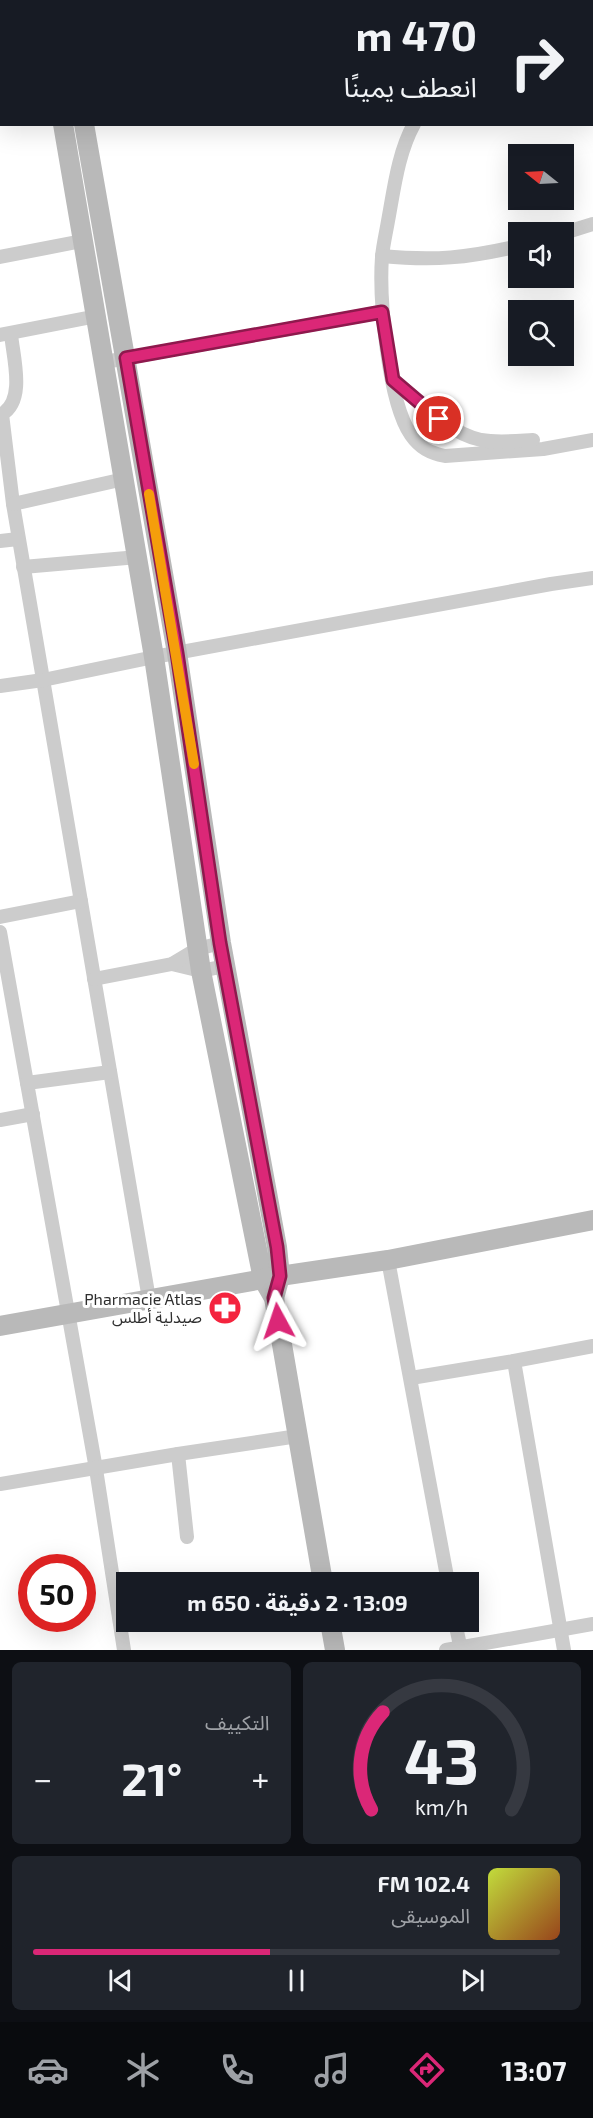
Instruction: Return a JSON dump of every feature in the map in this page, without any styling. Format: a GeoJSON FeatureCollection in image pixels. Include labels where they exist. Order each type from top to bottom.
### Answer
{"type":"FeatureCollection","features":[{"type":"Feature","properties":{"kind":"main road"},"geometry":{"type":"LineString","coordinates":[[272,1278],[277,1247],[220,943],[177,653],[86,131],[64,133],[138,557],[197,949],[272,1278],[321,1572]]}},
{"type":"Feature","properties":{"kind":"main road"},"geometry":{"type":"LineString","coordinates":[[0,1326],[388,1260],[593,1220]]}},
{"type":"Feature","properties":{"kind":"main road"},"geometry":{"type":"LineString","coordinates":[[331,1632],[334,1650]]}},
{"type":"Feature","properties":{"kind":"street"},"geometry":{"type":"LineString","coordinates":[[413,126],[403,151],[382,256],[382,312],[393,380],[402,414],[411,434],[420,446],[431,453],[445,456],[479,447],[565,446],[593,440]]}},
{"type":"Feature","properties":{"kind":"street"},"geometry":{"type":"LineString","coordinates":[[574,230],[593,224]]}},
{"type":"Feature","properties":{"kind":"street"},"geometry":{"type":"LineString","coordinates":[[0,256],[82,242]]}},
{"type":"Feature","properties":{"kind":"street"},"geometry":{"type":"LineString","coordinates":[[382,256],[427,260],[450,259],[478,256],[508,249]]}},
{"type":"Feature","properties":{"kind":"street"},"geometry":{"type":"LineString","coordinates":[[105,362],[382,312]]}},
{"type":"Feature","properties":{"kind":"street"},"geometry":{"type":"LineString","coordinates":[[97,316],[5,335],[16,379],[14,397],[9,410],[1,414],[18,538],[149,1299]]}},
{"type":"Feature","properties":{"kind":"street"},"geometry":{"type":"LineString","coordinates":[[393,380],[439,419],[479,447]]}},
{"type":"Feature","properties":{"kind":"street"},"geometry":{"type":"LineString","coordinates":[[13,504],[124,480]]}},
{"type":"Feature","properties":{"kind":"street"},"geometry":{"type":"LineString","coordinates":[[0,541],[18,538]]}},
{"type":"Feature","properties":{"kind":"street"},"geometry":{"type":"LineString","coordinates":[[23,567],[138,557]]}},
{"type":"Feature","properties":{"kind":"street"},"geometry":{"type":"LineString","coordinates":[[0,686],[43,680],[154,657],[593,578]]}},
{"type":"Feature","properties":{"kind":"street"},"geometry":{"type":"LineString","coordinates":[[0,917],[81,902]]}},
{"type":"Feature","properties":{"kind":"street"},"geometry":{"type":"LineString","coordinates":[[0,932],[2,954],[96,1469],[124,1650]]}},
{"type":"Feature","properties":{"kind":"street"},"geometry":{"type":"LineString","coordinates":[[94,979],[172,964],[197,949],[220,943]]}},
{"type":"Feature","properties":{"kind":"street"},"geometry":{"type":"LineString","coordinates":[[172,964],[201,971],[225,966]]}},
{"type":"Feature","properties":{"kind":"street"},"geometry":{"type":"LineString","coordinates":[[27,1083],[110,1072]]}},
{"type":"Feature","properties":{"kind":"street"},"geometry":{"type":"LineString","coordinates":[[0,1120],[33,1114]]}},
{"type":"Feature","properties":{"kind":"street"},"geometry":{"type":"LineString","coordinates":[[388,1260],[446,1572]]}},
{"type":"Feature","properties":{"kind":"street"},"geometry":{"type":"LineString","coordinates":[[411,1378],[593,1346]]}},
{"type":"Feature","properties":{"kind":"street"},"geometry":{"type":"LineString","coordinates":[[514,1361],[564,1650]]}},
{"type":"Feature","properties":{"kind":"street"},"geometry":{"type":"LineString","coordinates":[[0,1484],[298,1436]]}},
{"type":"Feature","properties":{"kind":"street"},"geometry":{"type":"LineString","coordinates":[[178,1454],[187,1537]]}},
{"type":"Feature","properties":{"kind":"street"},"geometry":{"type":"LineString","coordinates":[[446,1650],[593,1624]]}},
{"type":"Feature","properties":{"kind":"street"},"geometry":{"type":"LineString","coordinates":[[457,1632],[460,1649]]}},
{"type":"Feature","properties":{"kind":"slow traffic"},"geometry":{"type":"LineString","coordinates":[[149,494],[194,764]]}},
{"type":"Feature","properties":{"kind":"place","name":"Pharmacie Atlas صيدلية أطلس"},"geometry":{"type":"Point","coordinates":[225,1308]}},
{"type":"Feature","properties":{"kind":"route"},"geometry":{"type":"LineString","coordinates":[[278,1321],[274,1298],[280,1276],[277,1247],[220,943],[177,653],[126,358],[382,312],[393,380],[439,419]]}}]}
